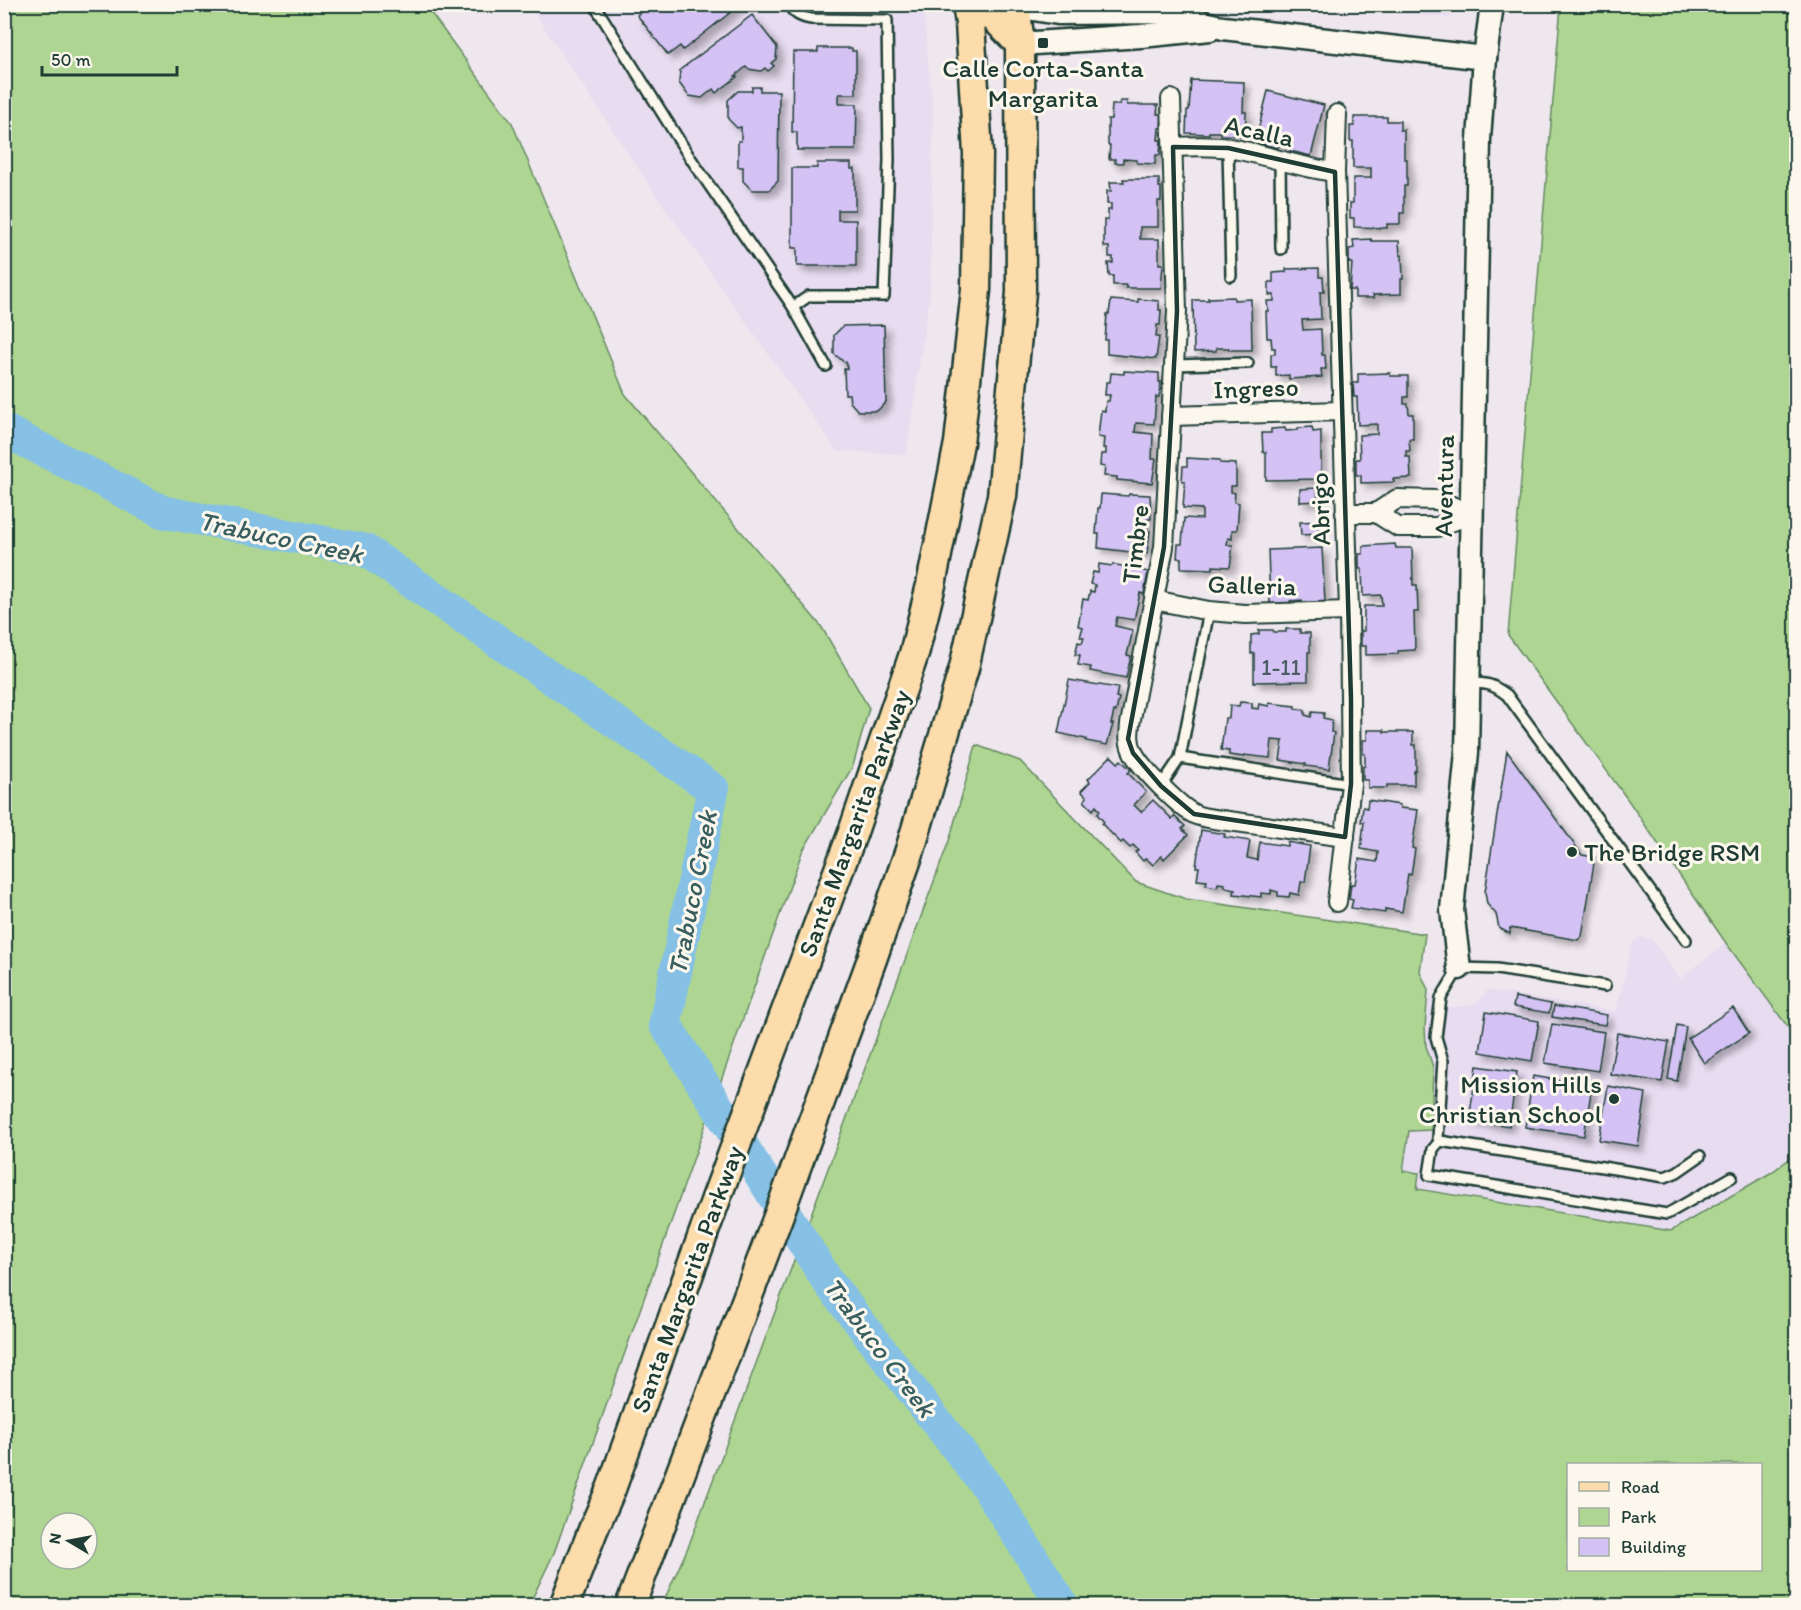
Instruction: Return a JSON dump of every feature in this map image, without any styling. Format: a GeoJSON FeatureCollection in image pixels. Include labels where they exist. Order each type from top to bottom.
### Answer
{"type":"FeatureCollection","features":[{"type":"Feature","properties":{"kind":"main road","name":"Santa Margarita Parkway"},"geometry":{"type":"LineString","coordinates":[[564,1605],[611,1489],[717,1196],[853,832],[914,654],[931,585],[958,443],[976,290],[978,154],[967,4]]}},
{"type":"Feature","properties":{"kind":"main road"},"geometry":{"type":"LineString","coordinates":[[1006,5],[996,19],[1020,44]]}},
{"type":"Feature","properties":{"kind":"main road","name":"Santa Margarita Parkway"},"geometry":{"type":"LineString","coordinates":[[630,1605],[778,1217],[910,850],[964,668],[1002,496],[1021,292],[1020,44]]}},
{"type":"Feature","properties":{"kind":"street","name":"Aventura"},"geometry":{"type":"LineString","coordinates":[[1459,968],[1452,910],[1467,752],[1476,218],[1485,58],[1492,4]]}},
{"type":"Feature","properties":{"kind":"street"},"geometry":{"type":"LineString","coordinates":[[1006,5],[1058,14],[1167,12],[1222,28],[1485,58]]}},
{"type":"Feature","properties":{"kind":"street"},"geometry":{"type":"LineString","coordinates":[[1020,44],[1222,28]]}},
{"type":"Feature","properties":{"kind":"street","name":"Timbre"},"geometry":{"type":"LineString","coordinates":[[1171,99],[1177,311],[1164,547],[1128,739],[1133,753],[1161,786],[1194,814],[1214,819],[1345,837]]}},
{"type":"Feature","properties":{"kind":"street","name":"Abrigo"},"geometry":{"type":"LineString","coordinates":[[1337,114],[1335,172],[1349,611],[1352,784],[1337,902]]}},
{"type":"Feature","properties":{"kind":"street","name":"Acalla"},"geometry":{"type":"LineString","coordinates":[[1173,147],[1228,148],[1317,170],[1335,172]]}},
{"type":"Feature","properties":{"kind":"street","name":"Ingreso"},"geometry":{"type":"LineString","coordinates":[[1171,416],[1342,411]]}},
{"type":"Feature","properties":{"kind":"street"},"geometry":{"type":"LineString","coordinates":[[1376,513],[1397,499],[1437,500],[1472,514]]}},
{"type":"Feature","properties":{"kind":"street"},"geometry":{"type":"LineString","coordinates":[[1345,513],[1376,513],[1398,527],[1437,527],[1472,514]]}},
{"type":"Feature","properties":{"kind":"street","name":"Galleria"},"geometry":{"type":"LineString","coordinates":[[1154,600],[1209,611],[1245,614],[1349,611]]}},
{"type":"Feature","properties":{"kind":"lane"},"geometry":{"type":"LineString","coordinates":[[594,4],[687,153],[793,307],[826,366]]}},
{"type":"Feature","properties":{"kind":"lane"},"geometry":{"type":"LineString","coordinates":[[788,4],[793,12],[811,19],[887,20],[889,160],[884,296],[809,296],[793,307]]}},
{"type":"Feature","properties":{"kind":"lane"},"geometry":{"type":"LineString","coordinates":[[1228,148],[1231,276]]}},
{"type":"Feature","properties":{"kind":"lane"},"geometry":{"type":"LineString","coordinates":[[1280,159],[1281,249]]}},
{"type":"Feature","properties":{"kind":"lane"},"geometry":{"type":"LineString","coordinates":[[1174,365],[1248,363]]}},
{"type":"Feature","properties":{"kind":"lane"},"geometry":{"type":"LineString","coordinates":[[1161,786],[1180,758],[1209,611]]}},
{"type":"Feature","properties":{"kind":"lane"},"geometry":{"type":"LineString","coordinates":[[1469,683],[1494,685],[1507,695],[1686,940]]}},
{"type":"Feature","properties":{"kind":"lane"},"geometry":{"type":"LineString","coordinates":[[1180,758],[1352,784]]}},
{"type":"Feature","properties":{"kind":"lane"},"geometry":{"type":"LineString","coordinates":[[1440,1141],[1437,1135],[1443,1061],[1436,1037],[1441,998],[1459,968],[1497,969],[1605,986]]}},
{"type":"Feature","properties":{"kind":"lane"},"geometry":{"type":"LineString","coordinates":[[1440,1141],[1665,1177],[1677,1172],[1700,1156]]}},
{"type":"Feature","properties":{"kind":"lane"},"geometry":{"type":"LineString","coordinates":[[1440,1141],[1433,1149],[1429,1175],[1667,1214],[1732,1177]]}},
{"type":"Feature","properties":{"kind":"highlighted area"},"geometry":{"type":"Polygon","coordinates":[[[1173,147],[1228,148],[1335,172],[1351,699],[1351,784],[1345,837],[1194,814],[1161,786],[1133,753],[1128,739],[1164,547],[1177,311],[1173,147]]]}},
{"type":"Feature","properties":{"kind":"shaded area"},"geometry":{"type":"Polygon","coordinates":[[[529,5],[923,5],[933,114],[930,294],[906,454],[837,451],[660,201],[529,5]]]}},
{"type":"Feature","properties":{"kind":"shaded area"},"geometry":{"type":"Polygon","coordinates":[[[1320,5],[1451,5],[1450,18],[1320,5]]]}},
{"type":"Feature","properties":{"kind":"shaded area","name":"Mission Hills Christian School"},"geometry":{"type":"Polygon","coordinates":[[[1641,937],[1651,939],[1680,979],[1726,943],[1796,1038],[1796,1154],[1772,1172],[1671,1231],[1416,1189],[1419,1173],[1403,1171],[1409,1131],[1431,1130],[1433,1067],[1426,1046],[1425,1027],[1428,990],[1435,1000],[1448,1007],[1471,1005],[1488,990],[1616,1011],[1632,945],[1641,937]]]}},
{"type":"Feature","properties":{"kind":"green space"},"geometry":{"type":"Polygon","coordinates":[[[5,4],[425,5],[512,123],[625,394],[821,626],[869,708],[853,766],[802,852],[554,1553],[529,1605],[5,1605],[5,4]]]}},
{"type":"Feature","properties":{"kind":"green space"},"geometry":{"type":"Polygon","coordinates":[[[1561,5],[1796,5],[1796,1038],[1508,635],[1561,5]]]}},
{"type":"Feature","properties":{"kind":"green space"},"geometry":{"type":"Polygon","coordinates":[[[976,745],[1020,761],[1136,882],[1186,899],[1425,934],[1420,972],[1428,990],[1425,1027],[1426,1046],[1433,1067],[1431,1130],[1409,1131],[1403,1171],[1419,1173],[1417,1189],[1671,1231],[1772,1172],[1796,1154],[1796,1605],[662,1605],[689,1545],[950,838],[976,745]]]}},
{"type":"Feature","properties":{"kind":"building"},"geometry":{"type":"Polygon","coordinates":[[[650,4],[741,4],[683,50],[680,46],[668,55],[637,15],[650,4]]]}},
{"type":"Feature","properties":{"kind":"building"},"geometry":{"type":"Polygon","coordinates":[[[752,15],[777,47],[776,59],[771,63],[774,66],[768,71],[765,68],[761,71],[746,67],[716,93],[713,89],[702,98],[689,96],[679,83],[680,70],[752,15]]]}},
{"type":"Feature","properties":{"kind":"building"},"geometry":{"type":"Polygon","coordinates":[[[818,48],[852,48],[852,51],[856,51],[856,94],[839,94],[839,104],[857,104],[856,150],[797,150],[797,132],[792,132],[793,52],[818,52],[818,48]]]}},
{"type":"Feature","properties":{"kind":"building"},"geometry":{"type":"Polygon","coordinates":[[[1191,80],[1244,82],[1245,136],[1221,135],[1221,132],[1186,133],[1191,80]]]}},
{"type":"Feature","properties":{"kind":"building"},"geometry":{"type":"Polygon","coordinates":[[[752,87],[760,87],[760,91],[779,91],[778,181],[769,190],[752,190],[743,181],[743,167],[738,167],[738,141],[741,141],[741,127],[737,128],[728,119],[728,100],[738,91],[752,91],[752,87]]]}},
{"type":"Feature","properties":{"kind":"building"},"geometry":{"type":"Polygon","coordinates":[[[1268,91],[1324,105],[1311,156],[1290,151],[1290,148],[1278,145],[1278,148],[1255,142],[1268,91]]]}},
{"type":"Feature","properties":{"kind":"building"},"geometry":{"type":"Polygon","coordinates":[[[1120,101],[1127,101],[1127,105],[1158,105],[1157,114],[1162,114],[1158,140],[1161,140],[1160,155],[1156,155],[1155,164],[1123,159],[1123,163],[1115,163],[1115,159],[1109,159],[1108,119],[1111,119],[1112,105],[1119,105],[1120,101]]]}},
{"type":"Feature","properties":{"kind":"building"},"geometry":{"type":"Polygon","coordinates":[[[1354,117],[1387,117],[1387,121],[1400,121],[1400,130],[1404,130],[1407,186],[1404,186],[1404,213],[1400,213],[1400,224],[1387,224],[1387,228],[1354,227],[1354,218],[1350,218],[1350,203],[1353,203],[1353,178],[1371,178],[1371,168],[1353,168],[1353,141],[1350,141],[1350,126],[1354,126],[1354,117]]]}},
{"type":"Feature","properties":{"kind":"building"},"geometry":{"type":"Polygon","coordinates":[[[817,163],[851,163],[851,169],[855,169],[855,210],[838,210],[838,220],[856,220],[856,266],[797,266],[797,248],[792,248],[792,168],[817,168],[817,163]]]}},
{"type":"Feature","properties":{"kind":"building"},"geometry":{"type":"Polygon","coordinates":[[[1123,179],[1159,179],[1161,201],[1158,201],[1158,227],[1140,227],[1140,239],[1159,239],[1159,264],[1163,264],[1161,288],[1126,288],[1126,285],[1113,285],[1113,276],[1109,276],[1108,263],[1113,263],[1113,257],[1109,257],[1109,247],[1104,247],[1104,220],[1108,220],[1108,210],[1111,210],[1111,204],[1107,204],[1107,191],[1111,191],[1110,182],[1124,182],[1123,179]]]}},
{"type":"Feature","properties":{"kind":"building"},"geometry":{"type":"Polygon","coordinates":[[[1371,239],[1372,241],[1399,241],[1403,279],[1401,279],[1401,294],[1355,298],[1355,290],[1350,290],[1352,263],[1349,263],[1349,249],[1354,248],[1353,240],[1371,239]]]}},
{"type":"Feature","properties":{"kind":"building"},"geometry":{"type":"Polygon","coordinates":[[[1319,268],[1319,277],[1323,277],[1324,292],[1320,292],[1321,319],[1302,320],[1303,330],[1321,329],[1322,355],[1325,355],[1326,369],[1321,369],[1322,377],[1289,379],[1289,375],[1276,376],[1276,367],[1271,367],[1271,354],[1275,354],[1275,348],[1272,348],[1271,338],[1267,338],[1267,301],[1274,301],[1274,295],[1269,295],[1269,282],[1273,282],[1273,273],[1286,272],[1286,269],[1319,268]]]}},
{"type":"Feature","properties":{"kind":"building"},"geometry":{"type":"Polygon","coordinates":[[[1234,297],[1234,300],[1251,299],[1252,350],[1216,348],[1216,351],[1194,352],[1193,300],[1234,297]]]}},
{"type":"Feature","properties":{"kind":"building"},"geometry":{"type":"Polygon","coordinates":[[[1138,299],[1159,301],[1159,310],[1161,310],[1160,325],[1157,325],[1156,337],[1159,337],[1156,359],[1107,354],[1107,340],[1105,340],[1107,314],[1109,314],[1111,300],[1138,302],[1138,299]]]}},
{"type":"Feature","properties":{"kind":"building"},"geometry":{"type":"Polygon","coordinates":[[[884,325],[886,402],[877,411],[858,411],[850,402],[849,394],[845,394],[846,362],[834,354],[834,335],[843,326],[884,325]]]}},
{"type":"Feature","properties":{"kind":"building"},"geometry":{"type":"Polygon","coordinates":[[[1124,371],[1159,373],[1159,382],[1161,382],[1159,397],[1156,397],[1154,424],[1136,423],[1135,432],[1153,434],[1152,459],[1156,459],[1152,483],[1117,480],[1117,477],[1104,476],[1105,467],[1100,466],[1101,454],[1106,454],[1106,448],[1103,448],[1104,438],[1098,437],[1101,410],[1105,411],[1106,401],[1109,401],[1110,395],[1105,395],[1106,382],[1110,382],[1111,373],[1124,374],[1124,371]]]}},
{"type":"Feature","properties":{"kind":"building"},"geometry":{"type":"Polygon","coordinates":[[[1390,373],[1390,376],[1408,376],[1408,397],[1404,397],[1404,404],[1408,404],[1409,414],[1413,414],[1413,439],[1409,439],[1410,451],[1406,451],[1406,457],[1410,457],[1411,478],[1393,479],[1394,482],[1361,483],[1361,475],[1356,475],[1356,459],[1360,459],[1359,435],[1377,434],[1377,424],[1358,425],[1357,397],[1354,397],[1353,383],[1358,383],[1358,374],[1390,373]]]}},
{"type":"Feature","properties":{"kind":"building"},"geometry":{"type":"Polygon","coordinates":[[[1312,427],[1313,432],[1321,431],[1321,479],[1266,480],[1266,452],[1263,452],[1262,433],[1271,433],[1271,429],[1285,428],[1286,431],[1312,427]]]}},
{"type":"Feature","properties":{"kind":"building"},"geometry":{"type":"Polygon","coordinates":[[[1187,458],[1220,460],[1220,463],[1236,464],[1236,486],[1231,486],[1231,492],[1235,493],[1234,502],[1239,503],[1237,530],[1232,530],[1232,539],[1228,538],[1227,545],[1233,545],[1230,567],[1181,568],[1181,558],[1177,558],[1178,544],[1182,544],[1184,518],[1202,519],[1202,509],[1183,508],[1185,481],[1182,481],[1183,466],[1187,466],[1187,458]]]}},
{"type":"Feature","properties":{"kind":"building"},"geometry":{"type":"Polygon","coordinates":[[[1317,488],[1318,501],[1300,502],[1300,489],[1317,488]]]}},
{"type":"Feature","properties":{"kind":"building"},"geometry":{"type":"Polygon","coordinates":[[[1101,494],[1150,495],[1151,519],[1148,519],[1147,531],[1150,531],[1147,554],[1098,548],[1099,534],[1096,534],[1101,494]]]}},
{"type":"Feature","properties":{"kind":"building"},"geometry":{"type":"Polygon","coordinates":[[[1318,521],[1319,534],[1301,535],[1300,522],[1318,521]]]}},
{"type":"Feature","properties":{"kind":"building"},"geometry":{"type":"Polygon","coordinates":[[[1395,544],[1396,548],[1412,548],[1413,585],[1417,585],[1418,612],[1414,612],[1415,650],[1398,651],[1398,654],[1366,655],[1366,646],[1361,646],[1361,631],[1364,631],[1364,606],[1382,606],[1381,595],[1363,596],[1359,554],[1363,554],[1363,546],[1395,544]]]}},
{"type":"Feature","properties":{"kind":"building"},"geometry":{"type":"Polygon","coordinates":[[[1322,548],[1325,602],[1302,603],[1302,600],[1270,604],[1268,550],[1322,548]]]}},
{"type":"Feature","properties":{"kind":"building"},"geometry":{"type":"Polygon","coordinates":[[[1099,564],[1112,566],[1113,564],[1148,572],[1144,594],[1140,593],[1134,620],[1117,617],[1115,626],[1133,630],[1127,655],[1131,656],[1126,678],[1090,671],[1091,667],[1078,665],[1080,655],[1075,655],[1078,642],[1082,643],[1084,637],[1080,637],[1083,627],[1078,626],[1083,599],[1088,600],[1090,591],[1094,592],[1095,585],[1090,584],[1093,572],[1098,573],[1099,564]]]}},
{"type":"Feature","properties":{"kind":"building"},"geometry":{"type":"Polygon","coordinates":[[[1286,629],[1300,629],[1300,633],[1310,633],[1308,681],[1254,682],[1254,653],[1251,654],[1251,635],[1259,634],[1259,630],[1286,632],[1286,629]]]}},
{"type":"Feature","properties":{"kind":"building"},"geometry":{"type":"Polygon","coordinates":[[[1069,680],[1118,688],[1116,697],[1119,698],[1107,745],[1058,733],[1069,680]]]}},
{"type":"Feature","properties":{"kind":"building"},"geometry":{"type":"Polygon","coordinates":[[[1240,702],[1252,703],[1252,708],[1258,709],[1259,704],[1269,706],[1269,703],[1295,706],[1295,709],[1305,710],[1305,715],[1311,717],[1312,712],[1324,713],[1323,718],[1332,720],[1331,732],[1334,733],[1329,769],[1280,760],[1283,741],[1272,740],[1270,758],[1229,755],[1229,751],[1221,750],[1225,718],[1229,718],[1230,705],[1239,706],[1240,702]]]}},
{"type":"Feature","properties":{"kind":"building"},"geometry":{"type":"Polygon","coordinates":[[[1367,730],[1413,732],[1413,745],[1416,745],[1414,785],[1368,788],[1368,780],[1363,780],[1365,754],[1363,754],[1363,740],[1367,740],[1367,730]]]}},
{"type":"Feature","properties":{"kind":"building"},"geometry":{"type":"Polygon","coordinates":[[[1507,751],[1582,855],[1595,857],[1582,936],[1578,940],[1510,928],[1510,934],[1499,928],[1496,914],[1487,904],[1485,892],[1507,751]]]}},
{"type":"Feature","properties":{"kind":"building"},"geometry":{"type":"Polygon","coordinates":[[[1111,756],[1118,763],[1121,760],[1131,770],[1128,773],[1146,792],[1134,805],[1141,812],[1153,800],[1172,819],[1174,816],[1185,826],[1182,829],[1188,835],[1164,859],[1162,856],[1153,865],[1146,858],[1143,861],[1135,852],[1138,850],[1133,845],[1130,848],[1123,841],[1121,843],[1102,824],[1104,822],[1097,814],[1100,811],[1096,806],[1093,810],[1084,801],[1087,797],[1081,791],[1090,782],[1088,779],[1111,756]]]}},
{"type":"Feature","properties":{"kind":"building"},"geometry":{"type":"Polygon","coordinates":[[[1368,800],[1418,810],[1412,848],[1415,849],[1411,875],[1408,874],[1402,912],[1385,909],[1385,913],[1351,908],[1353,900],[1349,899],[1351,884],[1355,884],[1359,859],[1377,862],[1378,852],[1361,849],[1363,807],[1367,808],[1368,800]]]}},
{"type":"Feature","properties":{"kind":"building"},"geometry":{"type":"Polygon","coordinates":[[[1201,830],[1250,841],[1247,858],[1257,860],[1260,842],[1287,846],[1287,842],[1310,846],[1305,882],[1301,882],[1299,895],[1290,893],[1289,897],[1278,896],[1278,892],[1271,890],[1271,894],[1261,893],[1261,897],[1234,894],[1235,889],[1225,887],[1225,884],[1218,883],[1217,887],[1206,885],[1207,881],[1197,880],[1199,867],[1196,867],[1201,830]]]}},
{"type":"Feature","properties":{"kind":"building"},"geometry":{"type":"Polygon","coordinates":[[[1515,997],[1551,1004],[1549,1013],[1513,1007],[1515,997]]]}},
{"type":"Feature","properties":{"kind":"building"},"geometry":{"type":"Polygon","coordinates":[[[1554,1006],[1607,1015],[1605,1025],[1552,1017],[1554,1006]]]}},
{"type":"Feature","properties":{"kind":"building"},"geometry":{"type":"Polygon","coordinates":[[[1733,1008],[1749,1033],[1704,1063],[1688,1038],[1733,1008]]]}},
{"type":"Feature","properties":{"kind":"building"},"geometry":{"type":"Polygon","coordinates":[[[1486,1012],[1539,1021],[1532,1061],[1480,1052],[1486,1012]]]}},
{"type":"Feature","properties":{"kind":"building"},"geometry":{"type":"Polygon","coordinates":[[[1552,1024],[1604,1032],[1598,1071],[1545,1063],[1552,1024]]]}},
{"type":"Feature","properties":{"kind":"building"},"geometry":{"type":"Polygon","coordinates":[[[1677,1025],[1686,1027],[1677,1081],[1668,1079],[1677,1025]]]}},
{"type":"Feature","properties":{"kind":"building"},"geometry":{"type":"Polygon","coordinates":[[[1617,1033],[1669,1042],[1662,1082],[1610,1074],[1617,1033]]]}},
{"type":"Feature","properties":{"kind":"building"},"geometry":{"type":"Polygon","coordinates":[[[1477,1066],[1517,1072],[1509,1126],[1469,1120],[1477,1066]]]}},
{"type":"Feature","properties":{"kind":"building"},"geometry":{"type":"Polygon","coordinates":[[[1533,1076],[1592,1086],[1584,1136],[1525,1127],[1533,1076]]]}},
{"type":"Feature","properties":{"kind":"building"},"geometry":{"type":"Polygon","coordinates":[[[1608,1086],[1646,1093],[1638,1146],[1599,1140],[1608,1086]]]}},
{"type":"Feature","properties":{"kind":"waterway","name":"Trabuco Creek"},"geometry":{"type":"LineString","coordinates":[[4,430],[163,512],[365,550],[713,789],[665,1024],[829,1283],[988,1488],[1063,1606]]}},
{"type":"Feature","properties":{"kind":"place","name":"Calle Corta-Santa Margarita"},"geometry":{"type":"Point","coordinates":[1043,43]}},
{"type":"Feature","properties":{"kind":"place","name":"The Bridge RSM"},"geometry":{"type":"Point","coordinates":[1572,852]}},
{"type":"Feature","properties":{"kind":"place","name":"Mission Hills Christian School"},"geometry":{"type":"Point","coordinates":[1614,1099]}}]}
